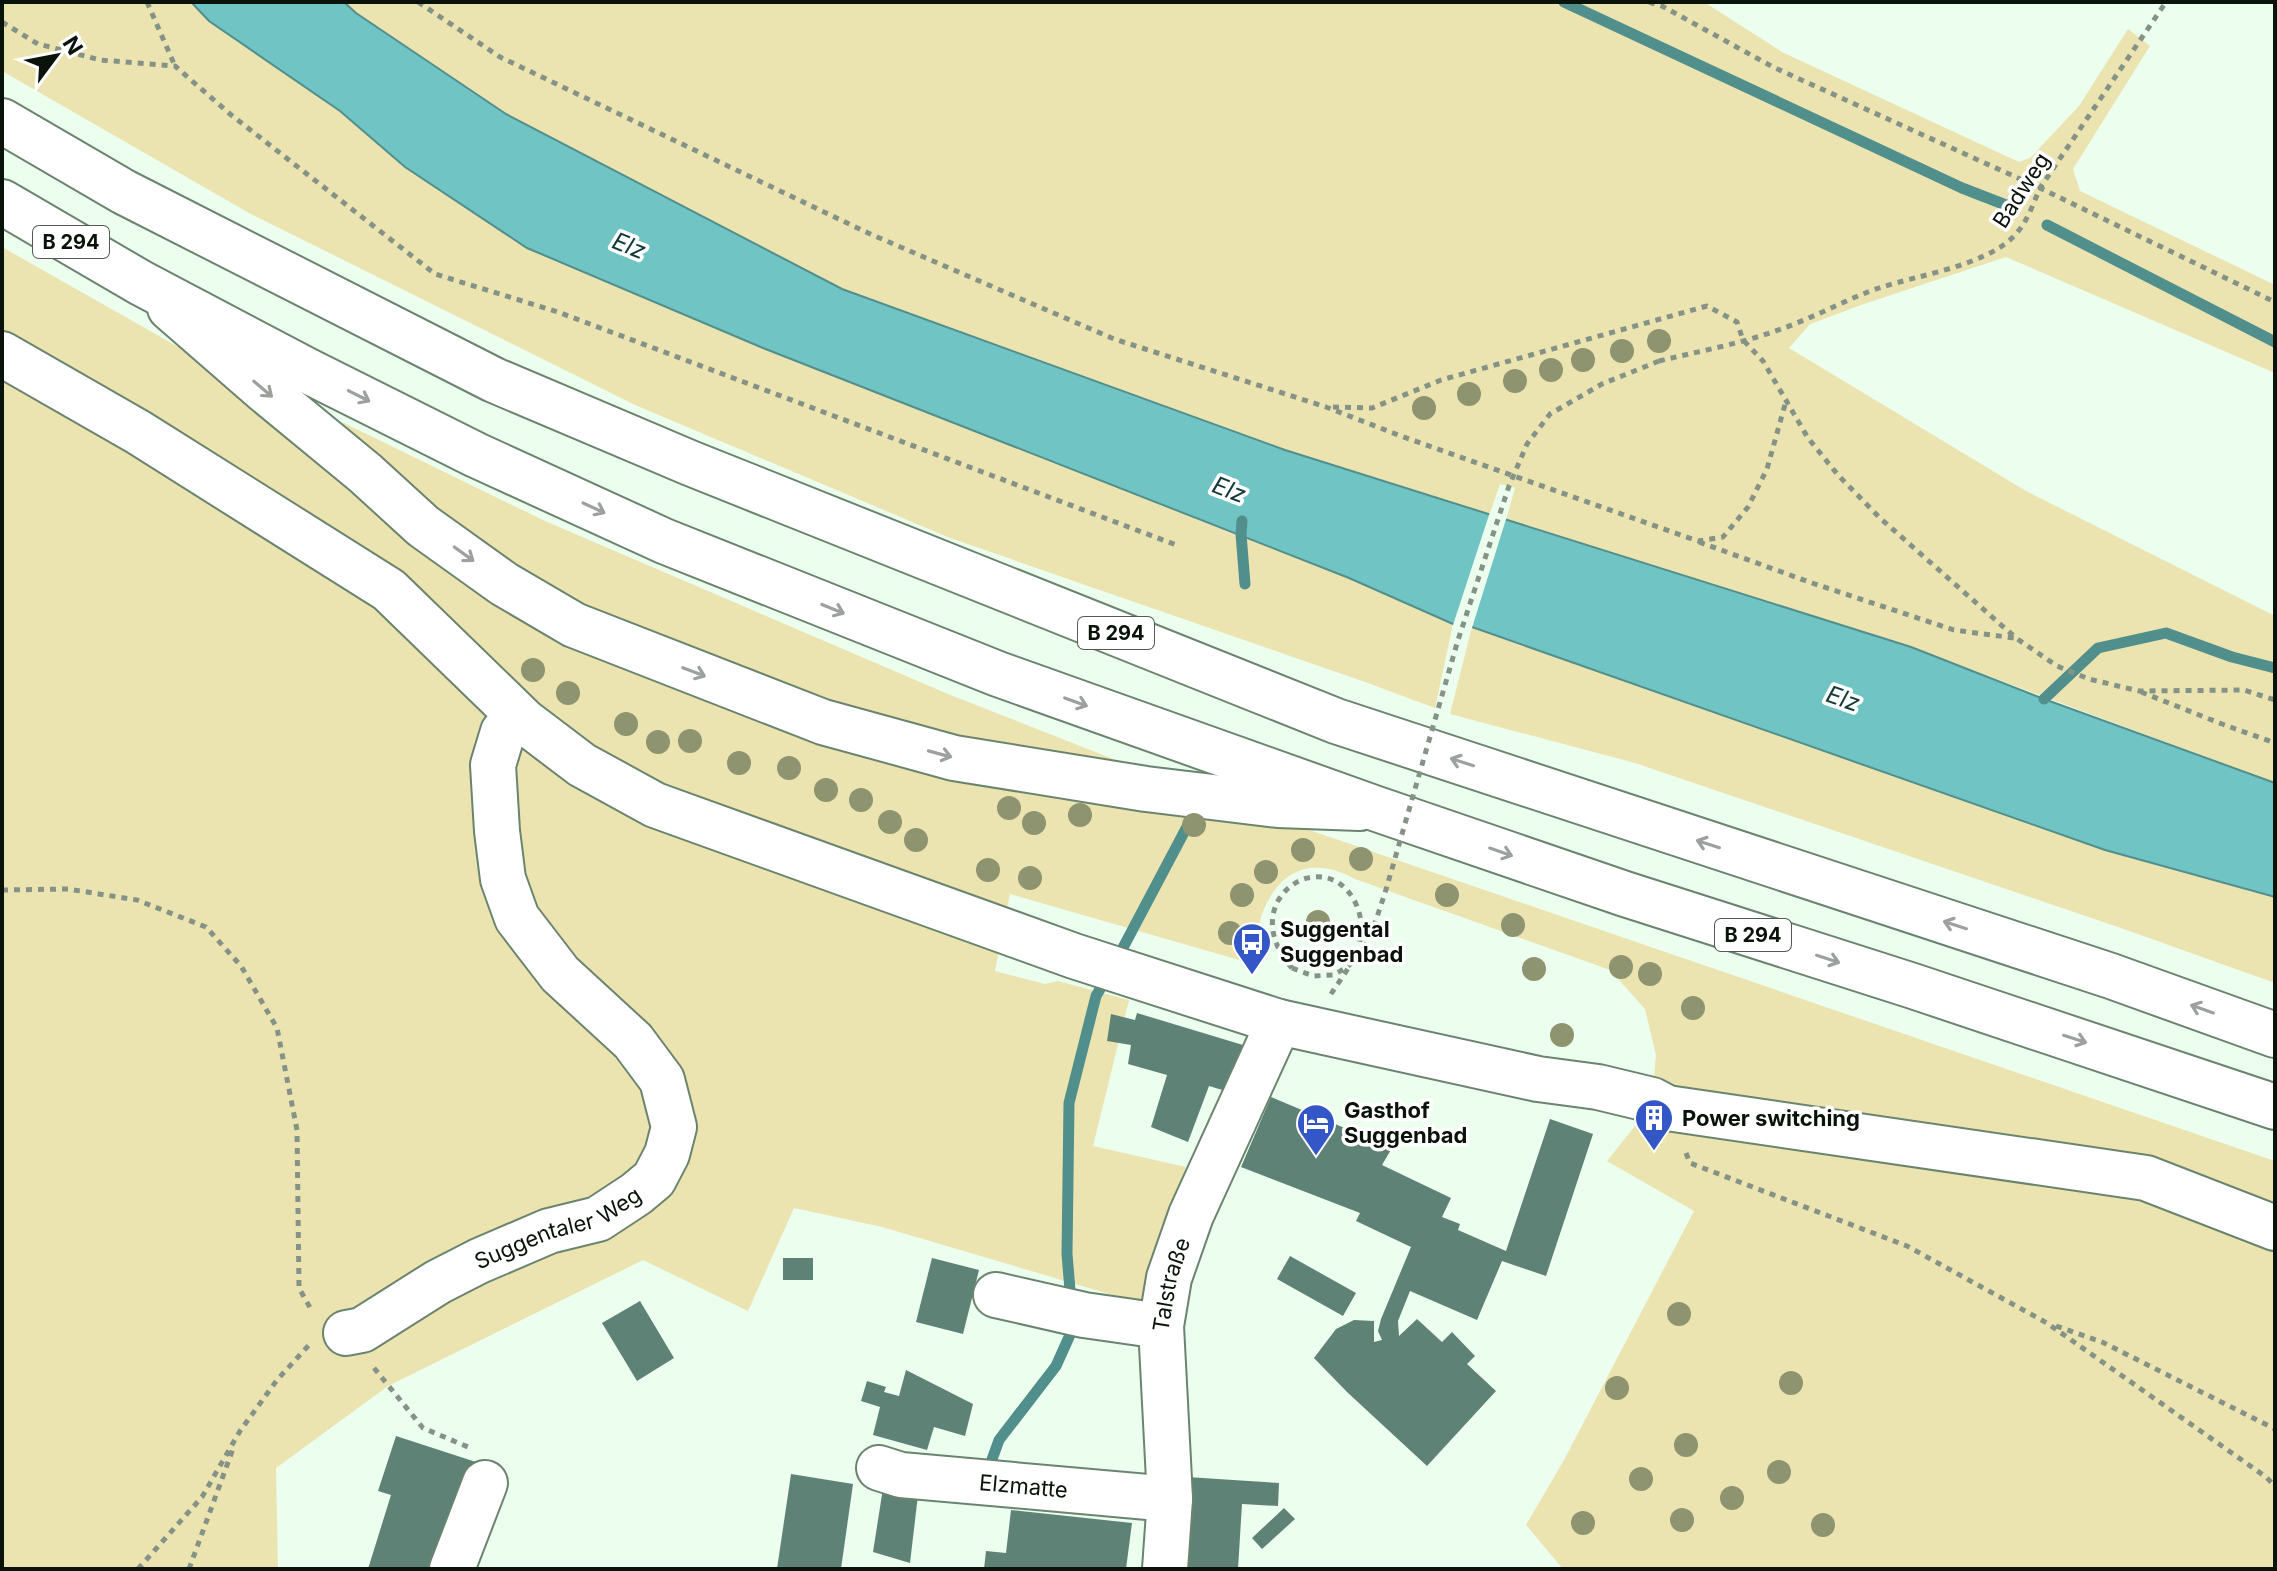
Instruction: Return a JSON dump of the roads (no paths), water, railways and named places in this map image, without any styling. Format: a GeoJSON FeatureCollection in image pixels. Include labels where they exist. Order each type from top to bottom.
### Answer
{"type":"FeatureCollection","features":[{"type":"Feature","properties":{"kind":"main road","name":"B 294"},"geometry":{"type":"LineString","coordinates":[[2,121],[124,192],[494,380],[719,475],[1336,721],[2111,976],[2275,1035]]}},
{"type":"Feature","properties":{"kind":"main road","name":"B 294"},"geometry":{"type":"LineString","coordinates":[[2,202],[141,283],[476,455],[664,541],[998,674],[1625,894],[2275,1107]]}},
{"type":"Feature","properties":{"kind":"main road"},"geometry":{"type":"LineString","coordinates":[[141,283],[423,526],[504,584],[574,625],[823,722],[954,758],[1160,791],[1278,805],[1374,808]]}},
{"type":"Feature","properties":{"kind":"main road"},"geometry":{"type":"LineString","coordinates":[[2,354],[138,432],[389,590],[524,721],[582,765],[655,805],[1074,956],[1293,1025],[1538,1079],[1598,1087],[1652,1100],[1667,1108],[2146,1178],[2275,1228]]}},
{"type":"Feature","properties":{"kind":"main road","name":"Suggentaler Weg"},"geometry":{"type":"LineString","coordinates":[[325,1329],[362,1330],[438,1282],[479,1261],[549,1231],[598,1219],[654,1179],[667,1154],[674,1127],[662,1080],[633,1041],[560,974],[517,918],[503,879],[497,831],[493,765],[503,732]]}},
{"type":"Feature","properties":{"kind":"main road","name":"Talstraße"},"geometry":{"type":"LineString","coordinates":[[1165,1569],[1170,1499],[1161,1326],[1169,1278],[1191,1215],[1293,1025]]}},
{"type":"Feature","properties":{"kind":"main road"},"geometry":{"type":"LineString","coordinates":[[996,1295],[1161,1326]]}},
{"type":"Feature","properties":{"kind":"main road","name":"Elzmatte"},"geometry":{"type":"LineString","coordinates":[[879,1468],[901,1475],[1170,1499]]}},
{"type":"Feature","properties":{"kind":"main road"},"geometry":{"type":"LineString","coordinates":[[452,1569],[485,1483]]}},
{"type":"Feature","properties":{"kind":"water","name":"Elz"},"geometry":{"type":"Polygon","coordinates":[[[191,2],[344,2],[506,114],[842,289],[1285,450],[1911,647],[2275,783],[2275,897],[2105,850],[1472,627],[1453,624],[1349,578],[763,348],[527,248],[405,167],[340,111],[209,21],[191,2]]]}},
{"type":"Feature","properties":{"kind":"waterway"},"geometry":{"type":"LineString","coordinates":[[1564,2],[1962,188],[2011,207]]}},
{"type":"Feature","properties":{"kind":"waterway"},"geometry":{"type":"LineString","coordinates":[[2047,225],[2275,342]]}},
{"type":"Feature","properties":{"kind":"waterway"},"geometry":{"type":"LineString","coordinates":[[1242,521],[1245,584]]}},
{"type":"Feature","properties":{"kind":"waterway"},"geometry":{"type":"LineString","coordinates":[[2044,699],[2098,648],[2166,633],[2232,657],[2275,668]]}},
{"type":"Feature","properties":{"kind":"waterway"},"geometry":{"type":"LineString","coordinates":[[1117,959],[1199,804]]}},
{"type":"Feature","properties":{"kind":"waterway"},"geometry":{"type":"LineString","coordinates":[[1071,1302],[1067,1254],[1069,1103],[1096,996],[1107,977]]}},
{"type":"Feature","properties":{"kind":"waterway"},"geometry":{"type":"LineString","coordinates":[[990,1465],[999,1440],[1056,1366],[1073,1323]]}},
{"type":"Feature","properties":{"kind":"place","name":"Suggental Suggenbad"},"geometry":{"type":"Point","coordinates":[1252,976]}},
{"type":"Feature","properties":{"kind":"place","name":"Power switching"},"geometry":{"type":"Point","coordinates":[1654,1152]}},
{"type":"Feature","properties":{"kind":"place","name":"Gasthof Suggenbad"},"geometry":{"type":"Point","coordinates":[1316,1157]}}]}
